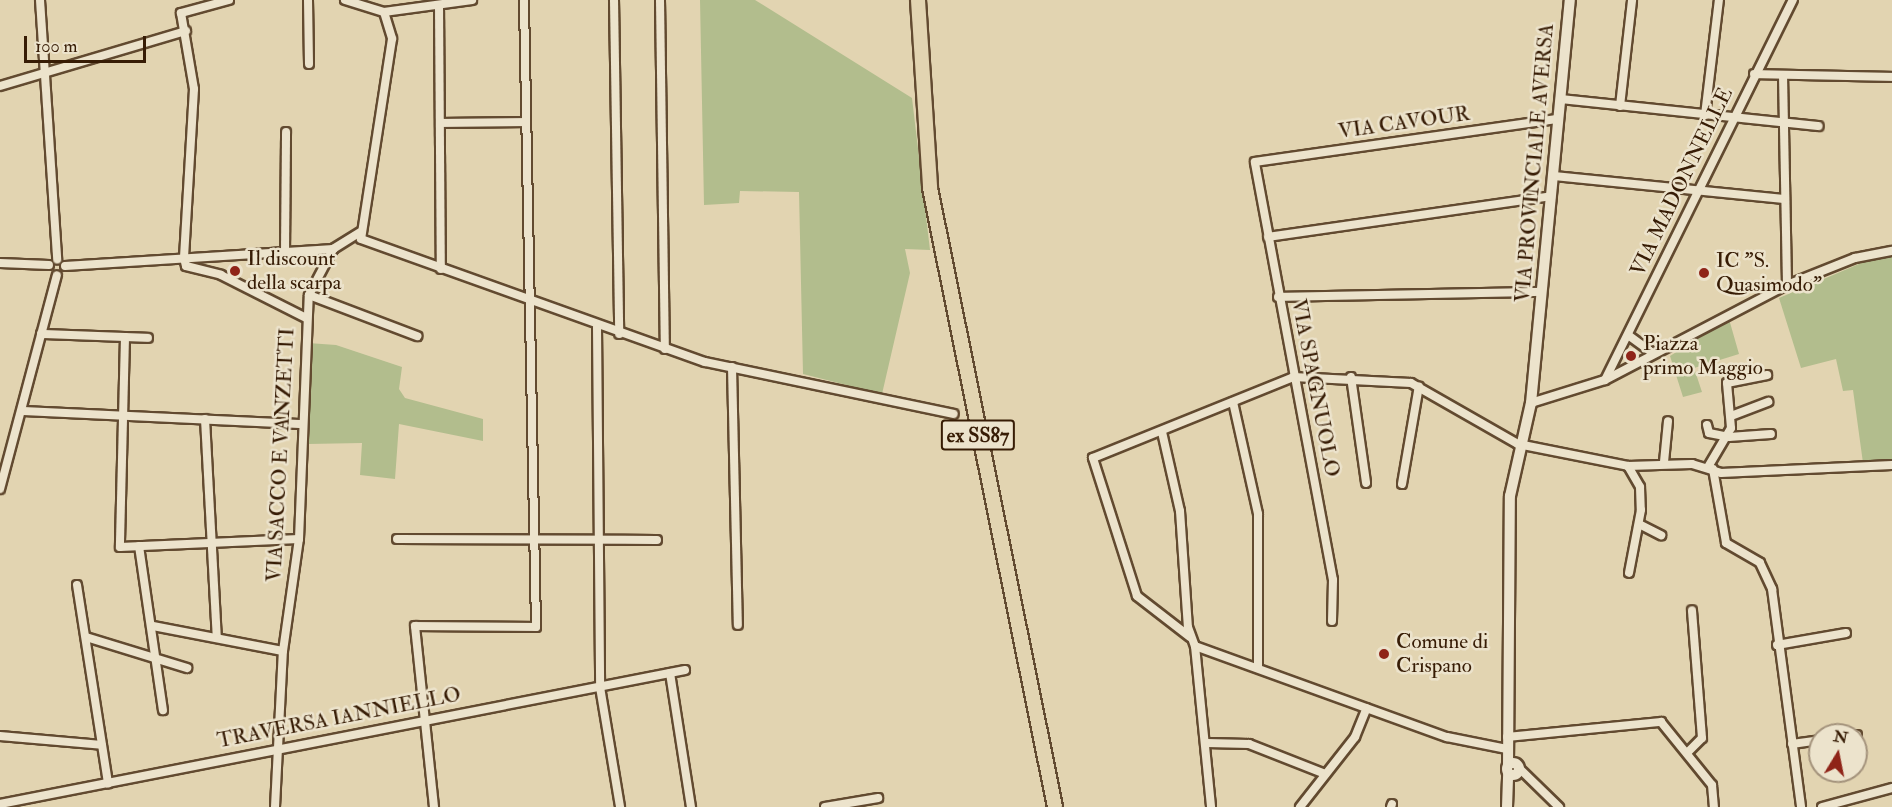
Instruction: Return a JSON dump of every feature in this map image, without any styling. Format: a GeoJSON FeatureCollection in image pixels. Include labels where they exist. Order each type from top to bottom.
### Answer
{"type":"FeatureCollection","features":[{"type":"Feature","properties":{"kind":"highway","name":"ex SS87"},"geometry":{"type":"LineString","coordinates":[[918,0],[930,188],[1055,807]]}},
{"type":"Feature","properties":{"kind":"street"},"geometry":{"type":"LineString","coordinates":[[40,0],[57,259],[65,266]]}},
{"type":"Feature","properties":{"kind":"street"},"geometry":{"type":"LineString","coordinates":[[228,0],[181,14],[186,31],[194,89],[184,258],[186,266],[213,273],[306,318]]}},
{"type":"Feature","properties":{"kind":"street"},"geometry":{"type":"LineString","coordinates":[[308,0],[309,64]]}},
{"type":"Feature","properties":{"kind":"street"},"geometry":{"type":"LineString","coordinates":[[345,0],[384,12],[472,0]]}},
{"type":"Feature","properties":{"kind":"street"},"geometry":{"type":"LineString","coordinates":[[434,807],[422,719],[415,627],[536,627],[532,541],[524,0]]}},
{"type":"Feature","properties":{"kind":"street"},"geometry":{"type":"LineString","coordinates":[[614,0],[619,334]]}},
{"type":"Feature","properties":{"kind":"street"},"geometry":{"type":"LineString","coordinates":[[660,0],[665,349]]}},
{"type":"Feature","properties":{"kind":"street","name":"VIA PROVINCIALE AVERSA"},"geometry":{"type":"LineString","coordinates":[[1506,807],[1512,769],[1506,749],[1508,526],[1518,444],[1531,403],[1570,0]]}},
{"type":"Feature","properties":{"kind":"street"},"geometry":{"type":"LineString","coordinates":[[1620,106],[1632,0]]}},
{"type":"Feature","properties":{"kind":"street"},"geometry":{"type":"LineString","coordinates":[[1705,115],[1719,0]]}},
{"type":"Feature","properties":{"kind":"street","name":"VIA MADONNELLE"},"geometry":{"type":"LineString","coordinates":[[1605,380],[1754,74],[1793,0]]}},
{"type":"Feature","properties":{"kind":"street"},"geometry":{"type":"LineString","coordinates":[[439,5],[442,123],[441,269]]}},
{"type":"Feature","properties":{"kind":"street"},"geometry":{"type":"LineString","coordinates":[[384,12],[393,28],[391,51],[359,233],[362,239],[528,302],[665,349],[732,367],[954,414]]}},
{"type":"Feature","properties":{"kind":"street"},"geometry":{"type":"LineString","coordinates":[[0,86],[186,31]]}},
{"type":"Feature","properties":{"kind":"street"},"geometry":{"type":"LineString","coordinates":[[1754,74],[1892,77]]}},
{"type":"Feature","properties":{"kind":"street"},"geometry":{"type":"LineString","coordinates":[[1783,75],[1787,285]]}},
{"type":"Feature","properties":{"kind":"street"},"geometry":{"type":"LineString","coordinates":[[1560,99],[1819,126]]}},
{"type":"Feature","properties":{"kind":"street","name":"VIA CAVOUR"},"geometry":{"type":"LineString","coordinates":[[1255,162],[1558,119]]}},
{"type":"Feature","properties":{"kind":"street"},"geometry":{"type":"LineString","coordinates":[[442,123],[525,122]]}},
{"type":"Feature","properties":{"kind":"street"},"geometry":{"type":"LineString","coordinates":[[285,252],[286,132]]}},
{"type":"Feature","properties":{"kind":"street","name":"VIA SPAGNUOLO"},"geometry":{"type":"LineString","coordinates":[[1255,162],[1278,297],[1333,580],[1332,621]]}},
{"type":"Feature","properties":{"kind":"street"},"geometry":{"type":"LineString","coordinates":[[1553,176],[1785,199]]}},
{"type":"Feature","properties":{"kind":"street"},"geometry":{"type":"LineString","coordinates":[[1268,237],[1551,196]]}},
{"type":"Feature","properties":{"kind":"street"},"geometry":{"type":"LineString","coordinates":[[0,489],[57,275],[65,266],[333,249],[359,233]]}},
{"type":"Feature","properties":{"kind":"street","name":"VIA SACCO E VANZETTI"},"geometry":{"type":"LineString","coordinates":[[275,807],[283,651],[299,539],[306,318],[309,295],[333,249]]}},
{"type":"Feature","properties":{"kind":"street"},"geometry":{"type":"LineString","coordinates":[[1531,403],[1605,380],[1787,285],[1855,258],[1892,251]]}},
{"type":"Feature","properties":{"kind":"street"},"geometry":{"type":"LineString","coordinates":[[213,256],[213,273]]}},
{"type":"Feature","properties":{"kind":"street"},"geometry":{"type":"LineString","coordinates":[[0,263],[49,265],[57,259]]}},
{"type":"Feature","properties":{"kind":"street"},"geometry":{"type":"LineString","coordinates":[[49,265],[57,275]]}},
{"type":"Feature","properties":{"kind":"street"},"geometry":{"type":"LineString","coordinates":[[1278,297],[1542,292]]}},
{"type":"Feature","properties":{"kind":"street"},"geometry":{"type":"LineString","coordinates":[[309,295],[417,336]]}},
{"type":"Feature","properties":{"kind":"street"},"geometry":{"type":"LineString","coordinates":[[597,327],[600,687],[620,807]]}},
{"type":"Feature","properties":{"kind":"street"},"geometry":{"type":"LineString","coordinates":[[41,334],[148,338]]}},
{"type":"Feature","properties":{"kind":"street"},"geometry":{"type":"LineString","coordinates":[[1628,335],[1653,353]]}},
{"type":"Feature","properties":{"kind":"street"},"geometry":{"type":"LineString","coordinates":[[125,337],[120,547],[299,539]]}},
{"type":"Feature","properties":{"kind":"street"},"geometry":{"type":"LineString","coordinates":[[732,367],[738,625]]}},
{"type":"Feature","properties":{"kind":"street"},"geometry":{"type":"LineString","coordinates":[[1767,375],[1727,383],[1731,416],[1729,437],[1711,468],[1726,543],[1760,563],[1772,589],[1777,645],[1801,807]]}},
{"type":"Feature","properties":{"kind":"street"},"geometry":{"type":"LineString","coordinates":[[1211,807],[1207,743],[1195,646],[1190,637],[1137,596],[1109,494],[1093,458],[1162,432],[1293,377],[1351,377],[1419,386],[1518,444],[1628,466],[1664,462],[1711,468],[1892,465]]}},
{"type":"Feature","properties":{"kind":"street"},"geometry":{"type":"LineString","coordinates":[[1351,377],[1366,483]]}},
{"type":"Feature","properties":{"kind":"street"},"geometry":{"type":"LineString","coordinates":[[1402,484],[1419,386]]}},
{"type":"Feature","properties":{"kind":"street"},"geometry":{"type":"LineString","coordinates":[[1233,402],[1258,514],[1258,668]]}},
{"type":"Feature","properties":{"kind":"street"},"geometry":{"type":"LineString","coordinates":[[1731,416],[1768,402]]}},
{"type":"Feature","properties":{"kind":"street"},"geometry":{"type":"LineString","coordinates":[[22,411],[301,424]]}},
{"type":"Feature","properties":{"kind":"street"},"geometry":{"type":"LineString","coordinates":[[205,419],[217,638]]}},
{"type":"Feature","properties":{"kind":"street"},"geometry":{"type":"LineString","coordinates":[[1664,462],[1668,421]]}},
{"type":"Feature","properties":{"kind":"street"},"geometry":{"type":"LineString","coordinates":[[1707,425],[1709,433],[1729,437],[1770,434]]}},
{"type":"Feature","properties":{"kind":"street"},"geometry":{"type":"LineString","coordinates":[[1162,432],[1180,511],[1190,637]]}},
{"type":"Feature","properties":{"kind":"street"},"geometry":{"type":"LineString","coordinates":[[1628,466],[1640,487],[1639,524],[1629,573]]}},
{"type":"Feature","properties":{"kind":"street"},"geometry":{"type":"LineString","coordinates":[[1639,524],[1661,535]]}},
{"type":"Feature","properties":{"kind":"street"},"geometry":{"type":"LineString","coordinates":[[397,539],[657,540]]}},
{"type":"Feature","properties":{"kind":"street"},"geometry":{"type":"LineString","coordinates":[[139,546],[153,626],[163,710]]}},
{"type":"Feature","properties":{"kind":"street"},"geometry":{"type":"LineString","coordinates":[[77,585],[108,784]]}},
{"type":"Feature","properties":{"kind":"street"},"geometry":{"type":"LineString","coordinates":[[1688,753],[1702,738],[1692,610]]}},
{"type":"Feature","properties":{"kind":"street"},"geometry":{"type":"LineString","coordinates":[[153,626],[283,651]]}},
{"type":"Feature","properties":{"kind":"street"},"geometry":{"type":"LineString","coordinates":[[1777,645],[1846,633]]}},
{"type":"Feature","properties":{"kind":"street"},"geometry":{"type":"LineString","coordinates":[[86,637],[187,668]]}},
{"type":"Feature","properties":{"kind":"street"},"geometry":{"type":"LineString","coordinates":[[1195,646],[1447,737],[1506,749]]}},
{"type":"Feature","properties":{"kind":"street","name":"TRAVERSA IANNIELLO"},"geometry":{"type":"LineString","coordinates":[[0,804],[422,719],[685,670]]}},
{"type":"Feature","properties":{"kind":"street"},"geometry":{"type":"LineString","coordinates":[[670,673],[691,807]]}},
{"type":"Feature","properties":{"kind":"street"},"geometry":{"type":"LineString","coordinates":[[1300,807],[1355,736],[1367,708]]}},
{"type":"Feature","properties":{"kind":"street"},"geometry":{"type":"LineString","coordinates":[[1507,737],[1661,722],[1712,785],[1713,807]]}},
{"type":"Feature","properties":{"kind":"street"},"geometry":{"type":"LineString","coordinates":[[0,736],[102,745]]}},
{"type":"Feature","properties":{"kind":"street"},"geometry":{"type":"LineString","coordinates":[[1792,744],[1808,742]]}},
{"type":"Feature","properties":{"kind":"street"},"geometry":{"type":"LineString","coordinates":[[1207,743],[1249,744],[1325,774]]}},
{"type":"Feature","properties":{"kind":"street"},"geometry":{"type":"LineString","coordinates":[[1512,769],[1559,807]]}},
{"type":"Feature","properties":{"kind":"street"},"geometry":{"type":"LineString","coordinates":[[1822,807],[1892,788]]}},
{"type":"Feature","properties":{"kind":"street"},"geometry":{"type":"LineString","coordinates":[[825,807],[878,798]]}},
{"type":"Feature","properties":{"kind":"green space"},"geometry":{"type":"Polygon","coordinates":[[[700,0],[755,0],[912,98],[930,250],[905,249],[910,273],[882,394],[803,374],[799,192],[740,191],[739,203],[704,205],[700,0]]]}},
{"type":"Feature","properties":{"kind":"green space"},"geometry":{"type":"Polygon","coordinates":[[[1892,257],[1892,460],[1863,463],[1853,390],[1843,391],[1836,359],[1801,368],[1779,298],[1866,261],[1892,257]]]}},
{"type":"Feature","properties":{"kind":"green space"},"geometry":{"type":"Polygon","coordinates":[[[1729,319],[1739,354],[1694,368],[1702,392],[1683,397],[1670,356],[1729,319]]]}},
{"type":"Feature","properties":{"kind":"green space"},"geometry":{"type":"Polygon","coordinates":[[[308,343],[336,345],[402,367],[399,389],[405,398],[483,419],[483,441],[399,424],[395,479],[360,475],[362,443],[308,444],[308,343]]]}},
{"type":"Feature","properties":{"kind":"place","name":"Il discount della scarpa"},"geometry":{"type":"Point","coordinates":[235,271]}},
{"type":"Feature","properties":{"kind":"place","name":"IC \"S. Quasimodo\""},"geometry":{"type":"Point","coordinates":[1704,273]}},
{"type":"Feature","properties":{"kind":"place","name":"Piazza primo Maggio"},"geometry":{"type":"Point","coordinates":[1631,356]}},
{"type":"Feature","properties":{"kind":"place","name":"Comune di Crispano"},"geometry":{"type":"Point","coordinates":[1384,654]}}]}
